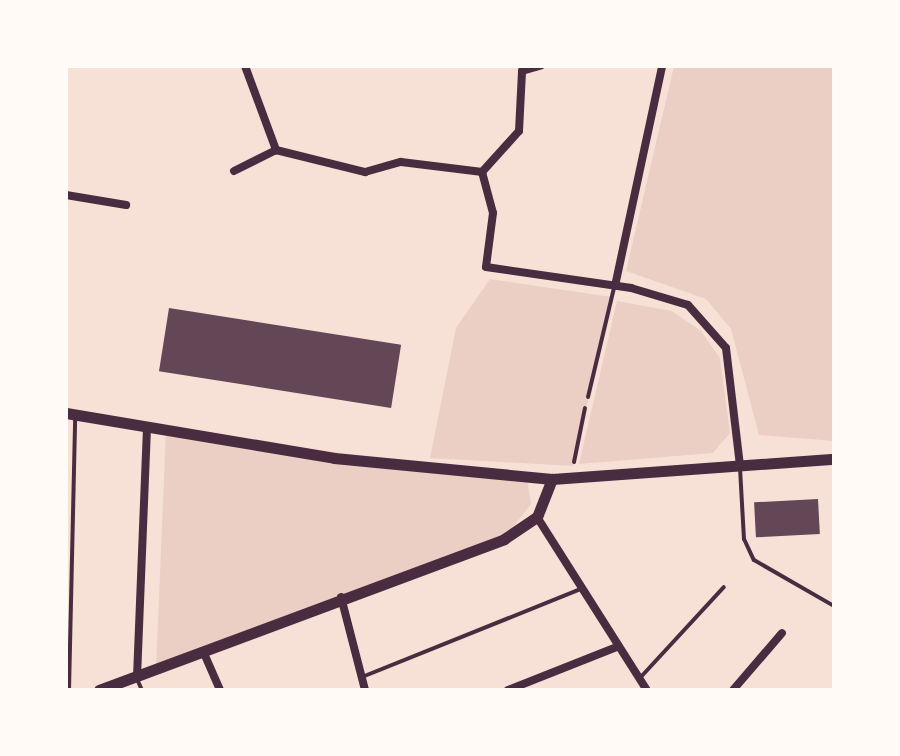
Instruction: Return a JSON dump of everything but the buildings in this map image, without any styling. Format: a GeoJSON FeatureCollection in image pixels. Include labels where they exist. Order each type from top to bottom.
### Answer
{"type":"FeatureCollection","features":[{"type":"Feature","properties":{"kind":"street"},"geometry":{"type":"LineString","coordinates":[[245,66],[276,150]]}},
{"type":"Feature","properties":{"kind":"street"},"geometry":{"type":"LineString","coordinates":[[482,172],[519,131],[521,68],[540,66]]}},
{"type":"Feature","properties":{"kind":"street"},"geometry":{"type":"LineString","coordinates":[[615,286],[662,66]]}},
{"type":"Feature","properties":{"kind":"street"},"geometry":{"type":"LineString","coordinates":[[234,171],[276,150],[365,172],[401,162],[482,172]]}},
{"type":"Feature","properties":{"kind":"street"},"geometry":{"type":"LineString","coordinates":[[482,172],[493,213],[486,267],[615,286],[688,305],[708,322],[735,377],[740,466]]}},
{"type":"Feature","properties":{"kind":"street"},"geometry":{"type":"LineString","coordinates":[[66,195],[126,205]]}},
{"type":"Feature","properties":{"kind":"street"},"geometry":{"type":"LineString","coordinates":[[70,414],[334,458],[552,479],[834,459]]}},
{"type":"Feature","properties":{"kind":"street"},"geometry":{"type":"LineString","coordinates":[[137,677],[147,427]]}},
{"type":"Feature","properties":{"kind":"street"},"geometry":{"type":"LineString","coordinates":[[99,690],[341,597],[504,539],[537,517],[552,479]]}},
{"type":"Feature","properties":{"kind":"street"},"geometry":{"type":"LineString","coordinates":[[537,517],[647,690]]}},
{"type":"Feature","properties":{"kind":"street"},"geometry":{"type":"LineString","coordinates":[[341,597],[365,690]]}},
{"type":"Feature","properties":{"kind":"street"},"geometry":{"type":"LineString","coordinates":[[733,690],[782,633]]}},
{"type":"Feature","properties":{"kind":"street"},"geometry":{"type":"LineString","coordinates":[[508,690],[619,646]]}},
{"type":"Feature","properties":{"kind":"street"},"geometry":{"type":"LineString","coordinates":[[203,651],[220,690]]}},
{"type":"Feature","properties":{"kind":"lane"},"geometry":{"type":"LineString","coordinates":[[588,397],[615,286]]}},
{"type":"Feature","properties":{"kind":"lane"},"geometry":{"type":"LineString","coordinates":[[69,690],[70,414]]}},
{"type":"Feature","properties":{"kind":"lane"},"geometry":{"type":"LineString","coordinates":[[740,466],[744,539],[754,560],[834,606]]}},
{"type":"Feature","properties":{"kind":"lane"},"geometry":{"type":"LineString","coordinates":[[639,679],[724,587]]}},
{"type":"Feature","properties":{"kind":"lane"},"geometry":{"type":"LineString","coordinates":[[362,677],[581,589]]}},
{"type":"Feature","properties":{"kind":"lane"},"geometry":{"type":"LineString","coordinates":[[137,677],[142,690]]}},
{"type":"Feature","properties":{"kind":"path"},"geometry":{"type":"LineString","coordinates":[[570,480],[588,397]]}},
{"type":"Feature","properties":{"kind":"shaded area"},"geometry":{"type":"Polygon","coordinates":[[[674,66],[834,66],[834,441],[759,435],[731,329],[706,299],[626,271],[674,66]]]}},
{"type":"Feature","properties":{"kind":"shaded area"},"geometry":{"type":"Polygon","coordinates":[[[490,279],[612,297],[573,466],[430,458],[456,328],[490,279]]]}},
{"type":"Feature","properties":{"kind":"shaded area"},"geometry":{"type":"Polygon","coordinates":[[[617,301],[672,311],[701,331],[720,358],[730,433],[713,453],[579,464],[617,301]]]}},
{"type":"Feature","properties":{"kind":"shaded area"},"geometry":{"type":"Polygon","coordinates":[[[166,430],[527,477],[531,504],[504,539],[156,669],[166,430]]]}}]}
